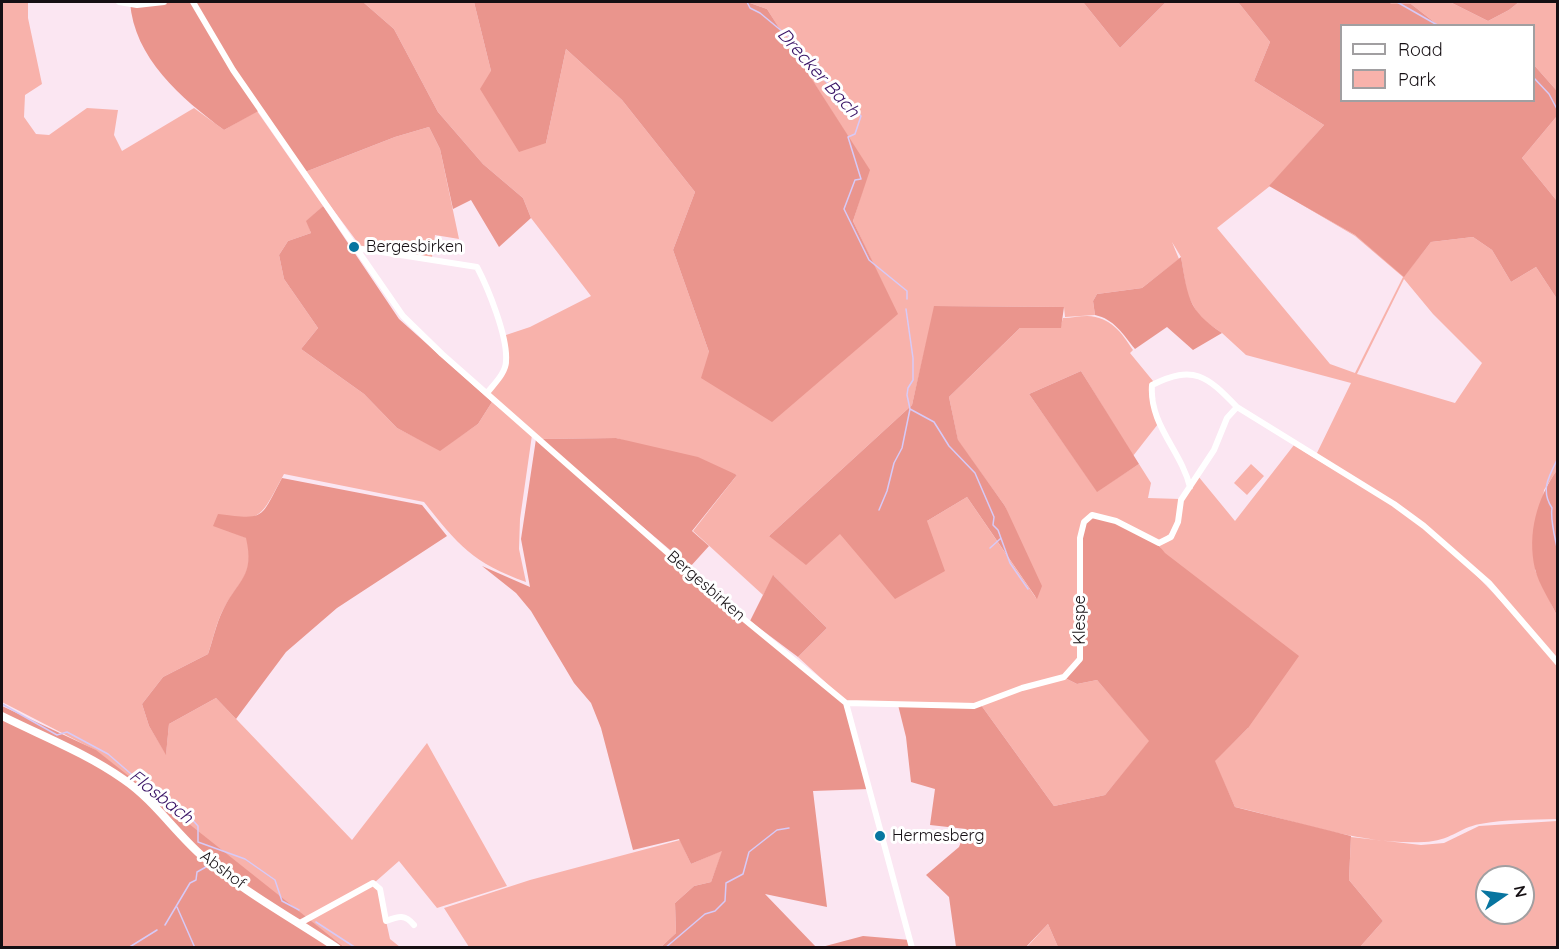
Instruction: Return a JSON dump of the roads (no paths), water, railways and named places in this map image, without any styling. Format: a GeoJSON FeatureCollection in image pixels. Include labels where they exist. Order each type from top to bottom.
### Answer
{"type":"FeatureCollection","features":[{"type":"Feature","properties":{"kind":"street"},"geometry":{"type":"LineString","coordinates":[[119,2],[137,5],[164,2]]}},
{"type":"Feature","properties":{"kind":"street","name":"Bergesbirken"},"geometry":{"type":"LineString","coordinates":[[193,2],[233,70],[403,316],[728,606],[846,703]]}},
{"type":"Feature","properties":{"kind":"street"},"geometry":{"type":"LineString","coordinates":[[356,248],[477,267],[488,288],[507,362],[488,393]]}},
{"type":"Feature","properties":{"kind":"street"},"geometry":{"type":"LineString","coordinates":[[1190,487],[1176,450],[1158,423],[1151,400],[1152,385],[1167,378],[1188,373],[1215,384],[1237,407],[1424,525],[1489,583],[1557,663]]}},
{"type":"Feature","properties":{"kind":"street","name":"Klespe"},"geometry":{"type":"LineString","coordinates":[[846,703],[974,706],[1022,688],[1064,677],[1080,659],[1080,538],[1084,522],[1092,515],[1105,517],[1159,543],[1171,537],[1178,522],[1181,500],[1214,450],[1227,418],[1237,407]]}},
{"type":"Feature","properties":{"kind":"street"},"geometry":{"type":"LineString","coordinates":[[846,703],[912,948]]}},
{"type":"Feature","properties":{"kind":"street","name":"Abshof"},"geometry":{"type":"LineString","coordinates":[[2,716],[102,764],[126,780],[149,800],[200,854],[337,948]]}},
{"type":"Feature","properties":{"kind":"street"},"geometry":{"type":"LineString","coordinates":[[300,923],[373,883],[380,889],[387,921],[401,916],[414,925]]}},
{"type":"Feature","properties":{"kind":"waterway","name":"Drecker Bach"},"geometry":{"type":"LineString","coordinates":[[747,2],[750,8],[760,13],[789,37],[815,71],[845,100],[846,108],[854,109],[861,116],[855,134],[848,137],[861,179],[855,180],[844,209],[869,260],[907,291],[907,299]]}},
{"type":"Feature","properties":{"kind":"waterway","name":"Drecker Bach"},"geometry":{"type":"LineString","coordinates":[[1397,2],[1436,24]]}},
{"type":"Feature","properties":{"kind":"waterway","name":"Drecker Bach"},"geometry":{"type":"LineString","coordinates":[[1535,79],[1549,94],[1558,111]]}},
{"type":"Feature","properties":{"kind":"waterway","name":"Drecker Bach"},"geometry":{"type":"LineString","coordinates":[[906,309],[913,358],[913,380],[907,395],[910,409],[934,422],[949,446],[975,473],[994,517],[993,525],[998,530],[1010,563],[1028,589]]}},
{"type":"Feature","properties":{"kind":"waterway"},"geometry":{"type":"LineString","coordinates":[[879,510],[887,491],[894,463],[902,448],[910,409]]}},
{"type":"Feature","properties":{"kind":"waterway","name":"Drecker Bach"},"geometry":{"type":"LineString","coordinates":[[1558,458],[1546,489],[1552,508],[1552,524],[1558,552]]}},
{"type":"Feature","properties":{"kind":"waterway"},"geometry":{"type":"LineString","coordinates":[[990,548],[1000,539]]}},
{"type":"Feature","properties":{"kind":"waterway","name":"Flosbach"},"geometry":{"type":"LineString","coordinates":[[2,704],[57,735],[67,732],[108,754],[167,805],[186,813],[198,826],[198,842],[245,859],[275,880],[282,901],[299,910]]}},
{"type":"Feature","properties":{"kind":"waterway"},"geometry":{"type":"LineString","coordinates":[[665,948],[705,914],[715,911],[725,901],[726,883],[743,874],[749,852],[777,830],[789,828]]}},
{"type":"Feature","properties":{"kind":"waterway"},"geometry":{"type":"LineString","coordinates":[[165,925],[190,883],[196,880],[197,872],[206,867]]}},
{"type":"Feature","properties":{"kind":"waterway"},"geometry":{"type":"LineString","coordinates":[[177,907],[195,948]]}},
{"type":"Feature","properties":{"kind":"waterway","name":"Flosbach"},"geometry":{"type":"LineString","coordinates":[[316,922],[356,948]]}},
{"type":"Feature","properties":{"kind":"waterway"},"geometry":{"type":"LineString","coordinates":[[128,948],[157,930]]}},
{"type":"Feature","properties":{"kind":"place","name":"Bergesbirken"},"geometry":{"type":"Point","coordinates":[354,247]}},
{"type":"Feature","properties":{"kind":"place","name":"Hermesberg"},"geometry":{"type":"Point","coordinates":[880,836]}}]}
